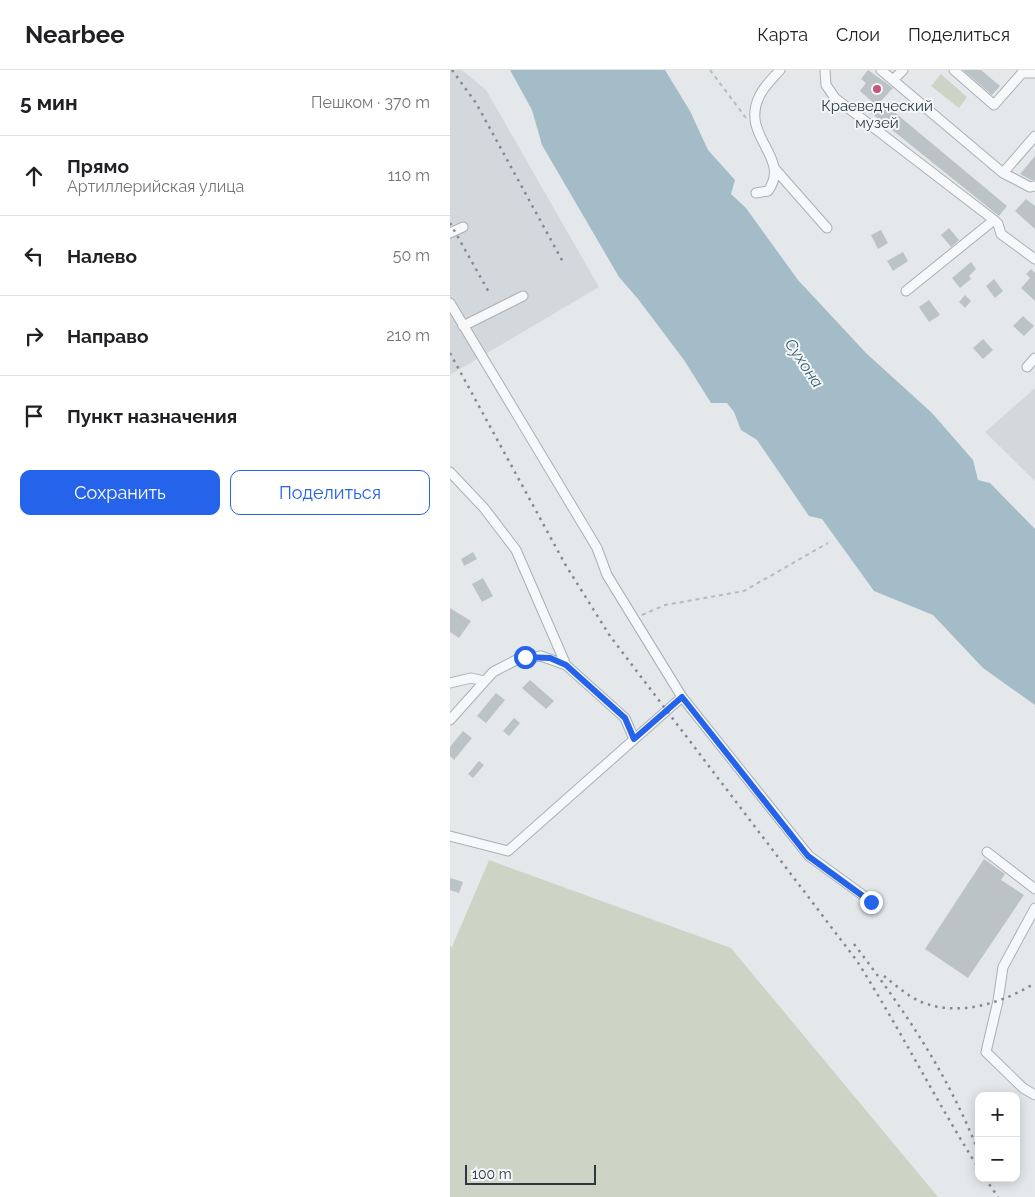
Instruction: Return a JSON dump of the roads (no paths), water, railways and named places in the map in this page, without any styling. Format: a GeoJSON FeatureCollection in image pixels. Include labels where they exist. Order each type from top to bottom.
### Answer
{"type":"FeatureCollection","features":[{"type":"Feature","properties":{"kind":"street"},"geometry":{"type":"LineString","coordinates":[[756,193],[768,191],[775,181],[775,165],[757,133],[755,119],[758,98],[780,70]]}},
{"type":"Feature","properties":{"kind":"street"},"geometry":{"type":"LineString","coordinates":[[825,70],[826,85],[835,98],[994,220],[998,224],[1001,234],[1035,259]]}},
{"type":"Feature","properties":{"kind":"street"},"geometry":{"type":"LineString","coordinates":[[881,70],[1003,173],[1030,188],[1035,186]]}},
{"type":"Feature","properties":{"kind":"street"},"geometry":{"type":"LineString","coordinates":[[893,80],[903,70]]}},
{"type":"Feature","properties":{"kind":"street"},"geometry":{"type":"LineString","coordinates":[[954,70],[994,105],[1020,72],[1035,73]]}},
{"type":"Feature","properties":{"kind":"street"},"geometry":{"type":"LineString","coordinates":[[1003,173],[1035,136]]}},
{"type":"Feature","properties":{"kind":"street"},"geometry":{"type":"LineString","coordinates":[[775,169],[827,228]]}},
{"type":"Feature","properties":{"kind":"street"},"geometry":{"type":"LineString","coordinates":[[906,290],[994,220]]}},
{"type":"Feature","properties":{"kind":"street"},"geometry":{"type":"LineString","coordinates":[[450,233],[463,227]]}},
{"type":"Feature","properties":{"kind":"street"},"geometry":{"type":"LineString","coordinates":[[463,326],[523,296]]}},
{"type":"Feature","properties":{"kind":"street"},"geometry":{"type":"LineString","coordinates":[[450,302],[597,548],[607,575],[633,620],[682,697],[808,856],[871,902]]}},
{"type":"Feature","properties":{"kind":"street"},"geometry":{"type":"LineString","coordinates":[[1027,367],[1035,358]]}},
{"type":"Feature","properties":{"kind":"street"},"geometry":{"type":"LineString","coordinates":[[450,472],[484,508],[516,550],[566,665]]}},
{"type":"Feature","properties":{"kind":"street"},"geometry":{"type":"LineString","coordinates":[[450,720],[484,681],[504,664],[525,657],[550,658],[566,665],[625,718],[634,739]]}},
{"type":"Feature","properties":{"kind":"street"},"geometry":{"type":"LineString","coordinates":[[450,683],[471,678],[484,681]]}},
{"type":"Feature","properties":{"kind":"street"},"geometry":{"type":"LineString","coordinates":[[450,836],[508,851],[682,697]]}},
{"type":"Feature","properties":{"kind":"street"},"geometry":{"type":"LineString","coordinates":[[987,852],[1035,889]]}},
{"type":"Feature","properties":{"kind":"street"},"geometry":{"type":"LineString","coordinates":[[1035,908],[1004,967],[986,1052],[1023,1088],[1035,1095]]}},
{"type":"Feature","properties":{"kind":"water","name":"Сухона"},"geometry":{"type":"Polygon","coordinates":[[[510,70],[665,70],[690,111],[708,150],[735,180],[731,194],[746,208],[798,280],[866,353],[932,413],[973,460],[978,480],[990,483],[1035,529],[1035,705],[983,668],[933,615],[874,591],[822,519],[809,516],[757,440],[741,430],[734,412],[727,403],[711,403],[684,360],[619,277],[542,145],[532,110],[510,70]]]}},
{"type":"Feature","properties":{"kind":"railway"},"geometry":{"type":"LineString","coordinates":[[452,70],[476,103],[563,262]]}},
{"type":"Feature","properties":{"kind":"railway"},"geometry":{"type":"LineString","coordinates":[[450,223],[490,294]]}},
{"type":"Feature","properties":{"kind":"railway"},"geometry":{"type":"LineString","coordinates":[[450,353],[565,564],[610,636],[857,961],[975,1162]]}},
{"type":"Feature","properties":{"kind":"railway"},"geometry":{"type":"LineString","coordinates":[[854,944],[891,994],[924,1044],[954,1096],[975,1143]]}},
{"type":"Feature","properties":{"kind":"railway"},"geometry":{"type":"LineString","coordinates":[[884,976],[919,1001],[949,1008],[964,1008],[994,1002],[1009,997],[1035,983]]}},
{"type":"Feature","properties":{"kind":"railway"},"geometry":{"type":"LineString","coordinates":[[988,1182],[998,1197]]}},
{"type":"Feature","properties":{"kind":"place","name":"Краеведческий музей"},"geometry":{"type":"Point","coordinates":[877,89]}}]}
